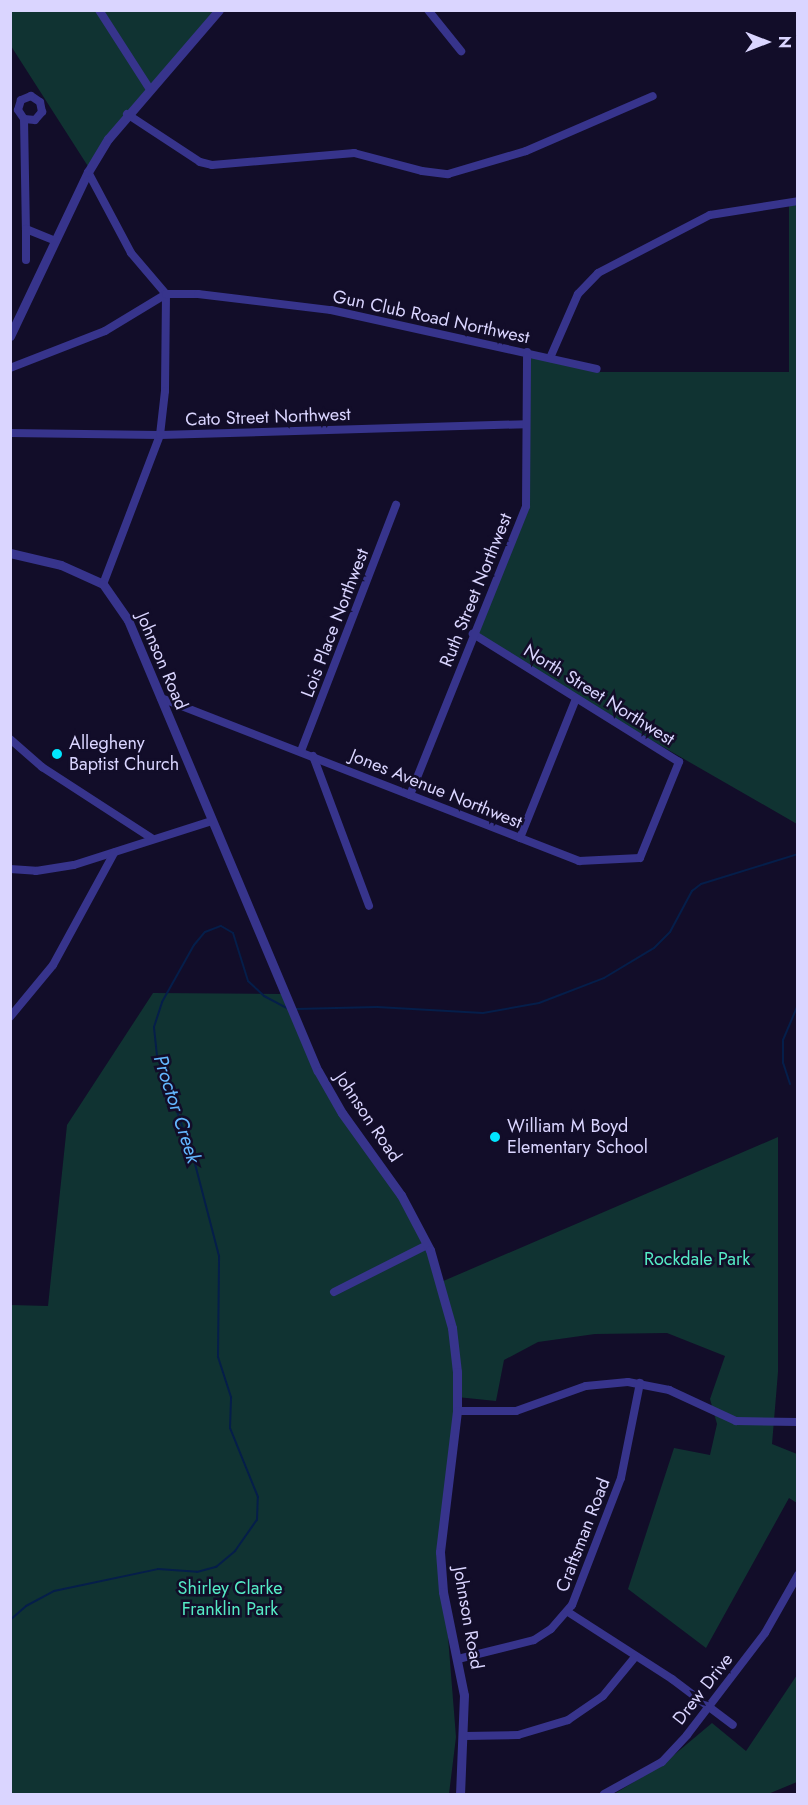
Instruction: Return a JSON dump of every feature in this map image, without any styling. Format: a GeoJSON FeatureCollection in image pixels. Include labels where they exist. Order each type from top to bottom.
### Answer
{"type":"FeatureCollection","features":[{"type":"Feature","properties":{"kind":"street"},"geometry":{"type":"LineString","coordinates":[[99,10],[149,88]]}},
{"type":"Feature","properties":{"kind":"street"},"geometry":{"type":"LineString","coordinates":[[10,336],[88,172],[127,114],[219,10]]}},
{"type":"Feature","properties":{"kind":"street"},"geometry":{"type":"LineString","coordinates":[[428,10],[461,51]]}},
{"type":"Feature","properties":{"kind":"street"},"geometry":{"type":"LineString","coordinates":[[127,114],[200,162],[212,165],[354,153],[422,171],[448,174],[526,152],[653,96]]}},
{"type":"Feature","properties":{"kind":"street"},"geometry":{"type":"LineString","coordinates":[[24,119],[26,260]]}},
{"type":"Feature","properties":{"kind":"street"},"geometry":{"type":"LineString","coordinates":[[10,553],[61,565],[103,584],[160,435],[165,391],[166,294],[131,253],[88,172]]}},
{"type":"Feature","properties":{"kind":"street","name":"Gun Club Road Northwest"},"geometry":{"type":"LineString","coordinates":[[166,294],[198,294],[331,310],[550,358],[578,294],[598,273],[710,215],[798,201]]}},
{"type":"Feature","properties":{"kind":"street"},"geometry":{"type":"LineString","coordinates":[[26,230],[55,241]]}},
{"type":"Feature","properties":{"kind":"street"},"geometry":{"type":"LineString","coordinates":[[10,368],[105,331],[166,294]]}},
{"type":"Feature","properties":{"kind":"street","name":"Ruth Street Northwest"},"geometry":{"type":"LineString","coordinates":[[410,795],[525,506],[527,352]]}},
{"type":"Feature","properties":{"kind":"street"},"geometry":{"type":"LineString","coordinates":[[550,358],[597,369]]}},
{"type":"Feature","properties":{"kind":"street","name":"Cato Street Northwest"},"geometry":{"type":"LineString","coordinates":[[10,433],[160,435],[526,424]]}},
{"type":"Feature","properties":{"kind":"street","name":"Lois Place Northwest"},"geometry":{"type":"LineString","coordinates":[[301,751],[396,505]]}},
{"type":"Feature","properties":{"kind":"street","name":"Johnson Road"},"geometry":{"type":"LineString","coordinates":[[103,584],[128,620],[289,1003],[328,1090],[401,1195],[427,1245],[452,1328],[457,1411],[441,1552],[443,1592],[458,1659],[465,1736],[460,1794]]}},
{"type":"Feature","properties":{"kind":"street","name":"North Street Northwest"},"geometry":{"type":"LineString","coordinates":[[473,634],[679,762],[666,794]]}},
{"type":"Feature","properties":{"kind":"street","name":"Jones Avenue Northwest"},"geometry":{"type":"LineString","coordinates":[[161,698],[579,861],[640,858],[666,794]]}},
{"type":"Feature","properties":{"kind":"street"},"geometry":{"type":"LineString","coordinates":[[520,838],[576,699]]}},
{"type":"Feature","properties":{"kind":"street"},"geometry":{"type":"LineString","coordinates":[[10,739],[42,767],[153,839]]}},
{"type":"Feature","properties":{"kind":"street"},"geometry":{"type":"LineString","coordinates":[[313,756],[369,906]]}},
{"type":"Feature","properties":{"kind":"street"},"geometry":{"type":"LineString","coordinates":[[10,869],[36,871],[74,865],[212,821]]}},
{"type":"Feature","properties":{"kind":"street"},"geometry":{"type":"LineString","coordinates":[[10,1017],[53,965],[114,853]]}},
{"type":"Feature","properties":{"kind":"street"},"geometry":{"type":"LineString","coordinates":[[334,1292],[427,1245]]}},
{"type":"Feature","properties":{"kind":"street"},"geometry":{"type":"LineString","coordinates":[[457,1411],[516,1411],[586,1386],[640,1383],[669,1390],[736,1421],[798,1422]]}},
{"type":"Feature","properties":{"kind":"street","name":"Craftsman Road"},"geometry":{"type":"LineString","coordinates":[[458,1659],[527,1643],[551,1629],[568,1611],[621,1478],[640,1383]]}},
{"type":"Feature","properties":{"kind":"street","name":"Drew Drive"},"geometry":{"type":"LineString","coordinates":[[604,1794],[663,1762],[765,1633],[798,1575]]}},
{"type":"Feature","properties":{"kind":"street"},"geometry":{"type":"LineString","coordinates":[[568,1611],[709,1706],[733,1725]]}},
{"type":"Feature","properties":{"kind":"street"},"geometry":{"type":"LineString","coordinates":[[465,1736],[518,1735],[568,1720],[603,1696],[635,1657]]}},
{"type":"Feature","properties":{"kind":"green space"},"geometry":{"type":"Polygon","coordinates":[[[11,11],[224,11],[151,84],[91,171],[11,46],[11,11]]]}},
{"type":"Feature","properties":{"kind":"green space"},"geometry":{"type":"Polygon","coordinates":[[[797,199],[797,824],[472,637],[524,504],[525,352],[599,372],[789,372],[789,204],[797,199]]]}},
{"type":"Feature","properties":{"kind":"green space"},"geometry":{"type":"Polygon","coordinates":[[[153,993],[282,994],[319,1078],[391,1178],[441,1282],[778,1137],[778,1372],[772,1444],[797,1454],[797,1503],[789,1498],[706,1648],[628,1589],[674,1448],[710,1455],[717,1424],[710,1399],[725,1356],[667,1333],[595,1334],[538,1342],[504,1360],[496,1401],[457,1397],[438,1567],[447,1624],[456,1737],[449,1794],[11,1794],[11,1305],[48,1306],[67,1125],[153,993]]]}},
{"type":"Feature","properties":{"kind":"green space"},"geometry":{"type":"Polygon","coordinates":[[[797,1675],[797,1782],[768,1794],[614,1794],[662,1765],[712,1723],[746,1751],[797,1675]]]}},
{"type":"Feature","properties":{"kind":"waterway","name":"Proctor Creek"},"geometry":{"type":"LineString","coordinates":[[296,1009],[377,1007],[483,1013],[539,1003],[604,978],[654,948],[670,932],[692,891],[701,884],[798,854]]}},
{"type":"Feature","properties":{"kind":"waterway","name":"Proctor Creek"},"geometry":{"type":"LineString","coordinates":[[10,1620],[26,1606],[54,1591],[158,1569],[197,1572],[216,1567],[235,1551],[257,1520],[258,1497],[230,1428],[231,1397],[218,1357],[219,1256],[193,1156],[157,1056],[154,1027],[162,1002],[194,945],[205,932],[221,926],[233,933],[248,981],[264,996],[287,1008]]}},
{"type":"Feature","properties":{"kind":"waterway"},"geometry":{"type":"LineString","coordinates":[[790,1084],[783,1063],[783,1040],[798,1005]]}},
{"type":"Feature","properties":{"kind":"place","name":"Allegheny Baptist Church"},"geometry":{"type":"Point","coordinates":[57,754]}},
{"type":"Feature","properties":{"kind":"place","name":"William M Boyd Elementary School"},"geometry":{"type":"Point","coordinates":[495,1137]}},
{"type":"Feature","properties":{"kind":"park label","name":"Rockdale Park"},"geometry":{"type":"Point","coordinates":[697,1259]}},
{"type":"Feature","properties":{"kind":"park label","name":"Shirley Clarke Franklin Park"},"geometry":{"type":"Point","coordinates":[230,1599]}}]}
